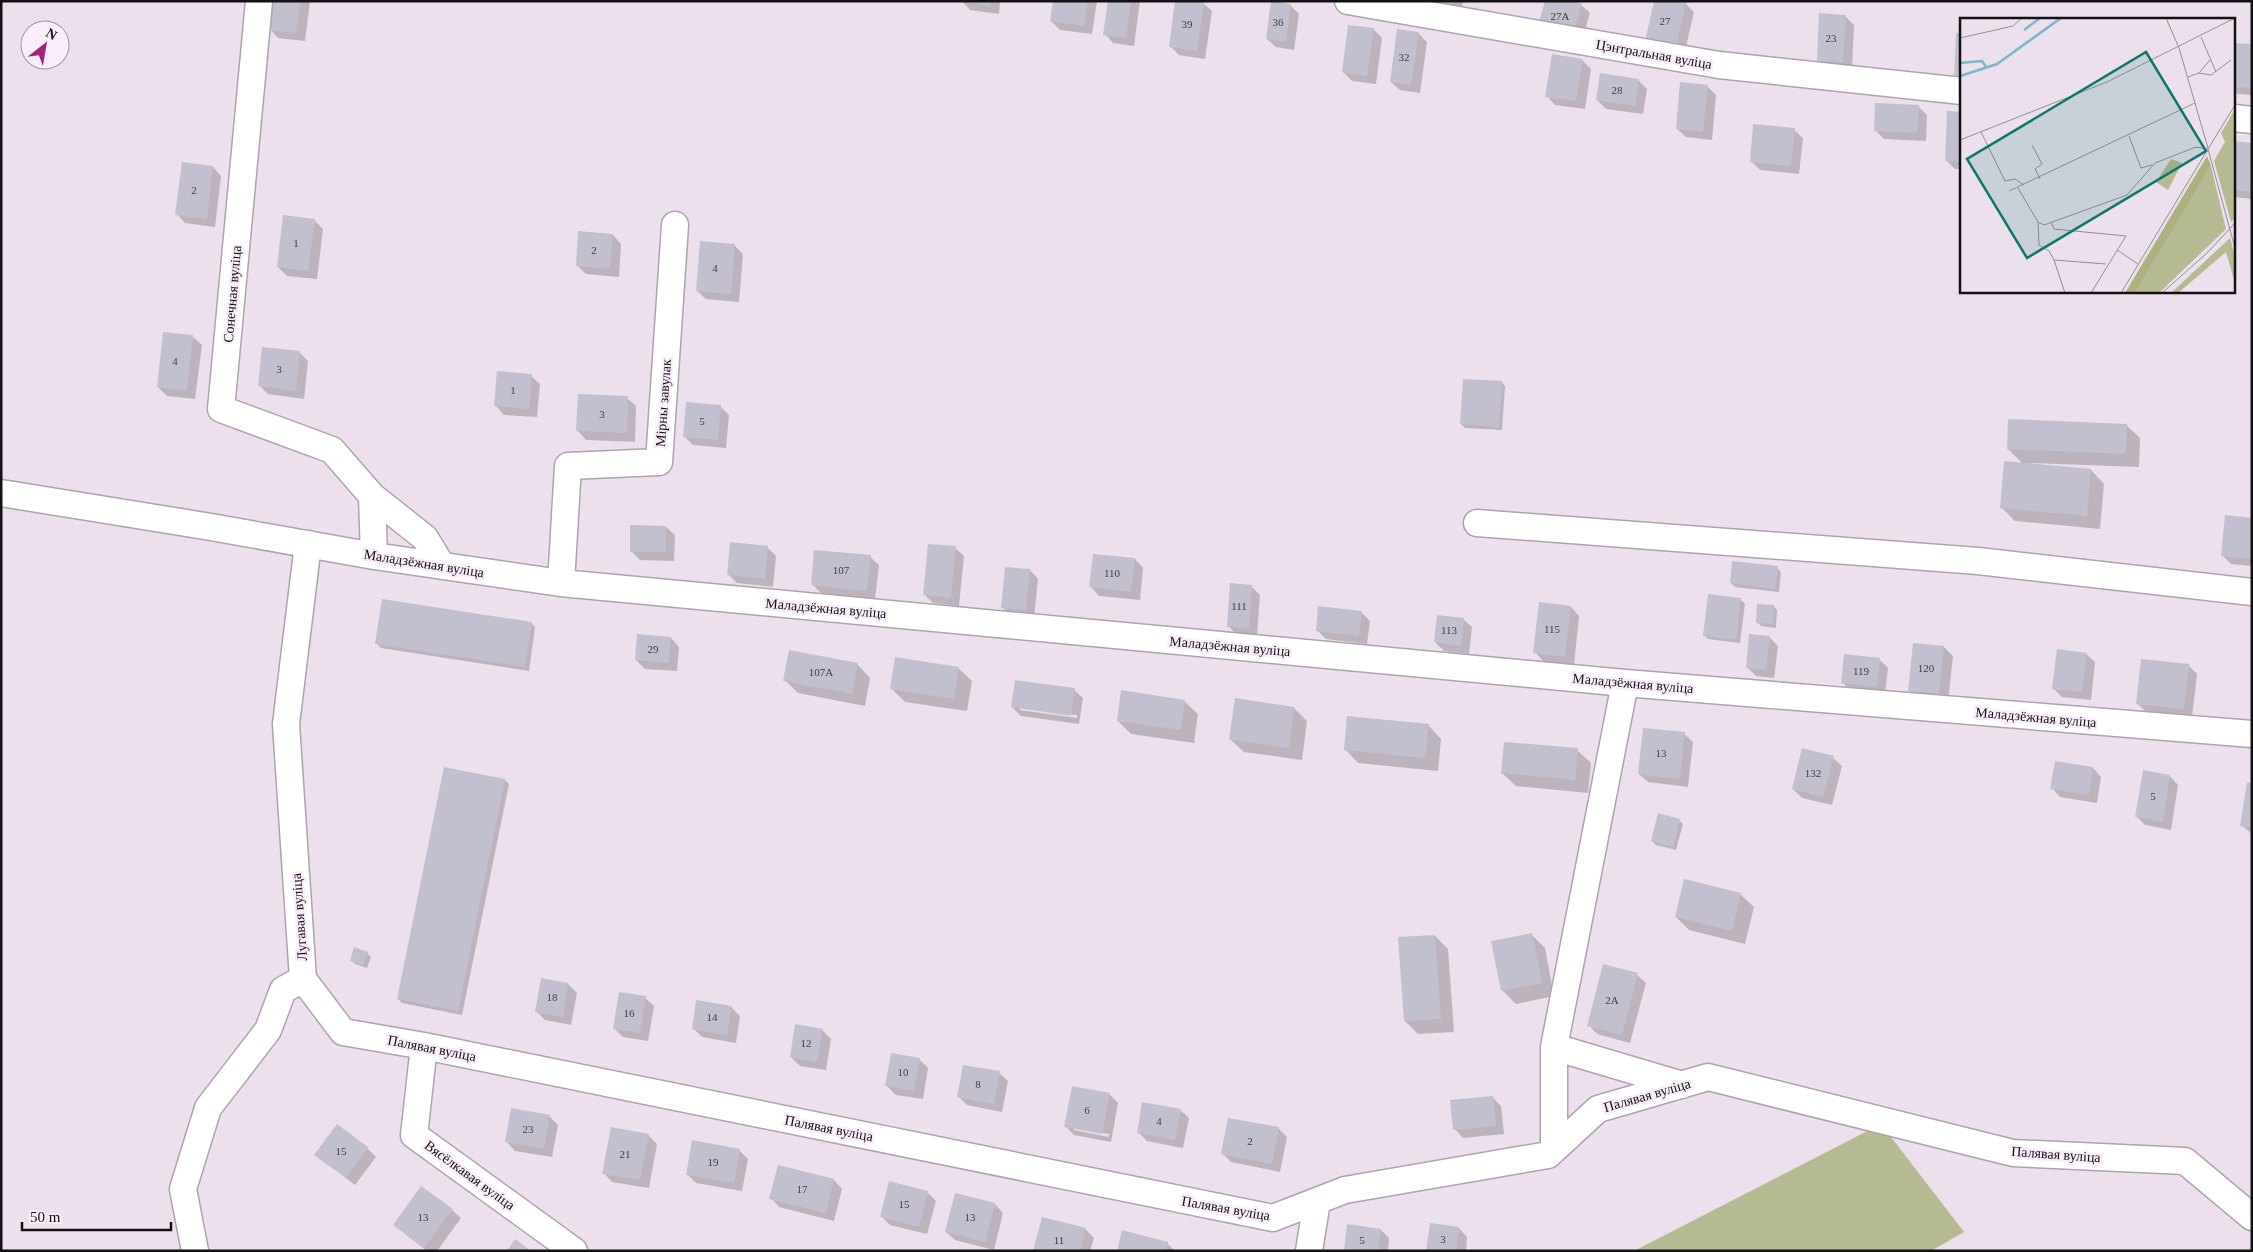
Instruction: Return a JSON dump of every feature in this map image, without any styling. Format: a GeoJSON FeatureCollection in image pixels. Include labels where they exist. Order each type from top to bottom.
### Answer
{"type":"FeatureCollection","features":[{"type":"Feature","properties":{"kind":"street","name":"Сонечная вуліца"},"geometry":{"type":"LineString","coordinates":[[258,1],[222,409],[332,450],[372,496],[425,538],[442,566]]}},
{"type":"Feature","properties":{"kind":"street","name":"Цэнтральная вуліца"},"geometry":{"type":"LineString","coordinates":[[1348,1],[1719,65],[1960,91]]}},
{"type":"Feature","properties":{"kind":"street"},"geometry":{"type":"LineString","coordinates":[[2236,118],[2252,120]]}},
{"type":"Feature","properties":{"kind":"street","name":"Мірны завулак"},"geometry":{"type":"LineString","coordinates":[[561,583],[568,466],[659,462],[675,225]]}},
{"type":"Feature","properties":{"kind":"street","name":"Маладзёжная вуліца"},"geometry":{"type":"LineString","coordinates":[[1,493],[374,556],[561,583],[1625,683],[2252,734]]}},
{"type":"Feature","properties":{"kind":"street"},"geometry":{"type":"LineString","coordinates":[[372,496],[374,556]]}},
{"type":"Feature","properties":{"kind":"street"},"geometry":{"type":"LineString","coordinates":[[1477,523],[1978,561],[2252,592]]}},
{"type":"Feature","properties":{"kind":"street","name":"Лугавая вуліца"},"geometry":{"type":"LineString","coordinates":[[196,1251],[183,1189],[208,1108],[268,1030],[283,990],[303,979],[286,724],[308,544]]}},
{"type":"Feature","properties":{"kind":"street"},"geometry":{"type":"LineString","coordinates":[[1554,1149],[1554,1047],[1625,683]]}},
{"type":"Feature","properties":{"kind":"street","name":"Палявая вуліца"},"geometry":{"type":"LineString","coordinates":[[303,979],[344,1032],[424,1046],[1273,1218],[1345,1190],[1548,1155],[1598,1109],[1708,1078],[2013,1153],[2185,1161],[2252,1217]]}},
{"type":"Feature","properties":{"kind":"street","name":"Вясёлкавая вуліца"},"geometry":{"type":"LineString","coordinates":[[424,1046],[414,1135],[574,1251]]}},
{"type":"Feature","properties":{"kind":"street"},"geometry":{"type":"LineString","coordinates":[[1554,1047],[1682,1085]]}},
{"type":"Feature","properties":{"kind":"street"},"geometry":{"type":"LineString","coordinates":[[1310,1251],[1317,1201]]}},
{"type":"Feature","properties":{"kind":"green space"},"geometry":{"type":"Polygon","coordinates":[[[1881,1124],[1964,1232],[1931,1251],[1634,1251],[1881,1124]]]}},
{"type":"Feature","properties":{"kind":"building"},"geometry":{"type":"Polygon","coordinates":[[[272,1],[301,1],[296,33],[268,30],[272,1]]]}},
{"type":"Feature","properties":{"kind":"building"},"geometry":{"type":"Polygon","coordinates":[[[964,1],[991,1],[990,6],[964,1]]]}},
{"type":"Feature","properties":{"kind":"building"},"geometry":{"type":"Polygon","coordinates":[[[1053,1],[1088,1],[1084,26],[1050,21],[1053,1]]]}},
{"type":"Feature","properties":{"kind":"building"},"geometry":{"type":"Polygon","coordinates":[[[1108,1],[1131,1],[1126,38],[1103,35],[1108,1]]]}},
{"type":"Feature","properties":{"kind":"building"},"geometry":{"type":"Polygon","coordinates":[[[1175,1],[1204,2],[1197,51],[1169,47],[1175,1]]]}},
{"type":"Feature","properties":{"kind":"building"},"geometry":{"type":"Polygon","coordinates":[[[1271,1],[1291,4],[1286,42],[1266,39],[1271,1]]]}},
{"type":"Feature","properties":{"kind":"building"},"geometry":{"type":"Polygon","coordinates":[[[1430,1],[1453,1],[1452,11],[1429,7],[1430,1]]]}},
{"type":"Feature","properties":{"kind":"building"},"geometry":{"type":"Polygon","coordinates":[[[1545,1],[1574,1],[1582,4],[1572,38],[1537,29],[1545,1]]]}},
{"type":"Feature","properties":{"kind":"building"},"geometry":{"type":"Polygon","coordinates":[[[1654,1],[1686,2],[1676,48],[1645,41],[1654,1]]]}},
{"type":"Feature","properties":{"kind":"building"},"geometry":{"type":"Polygon","coordinates":[[[1819,13],[1846,15],[1843,62],[1817,61],[1819,13]]]}},
{"type":"Feature","properties":{"kind":"building"},"geometry":{"type":"Polygon","coordinates":[[[1348,25],[1374,28],[1367,76],[1342,72],[1348,25]]]}},
{"type":"Feature","properties":{"kind":"building"},"geometry":{"type":"Polygon","coordinates":[[[1397,29],[1419,32],[1411,85],[1390,82],[1397,29]]]}},
{"type":"Feature","properties":{"kind":"building"},"geometry":{"type":"Polygon","coordinates":[[[1956,33],[1960,33],[1960,78],[1954,78],[1956,33]]]}},
{"type":"Feature","properties":{"kind":"building"},"geometry":{"type":"Polygon","coordinates":[[[2236,43],[2252,44],[2252,88],[2236,87],[2236,43]]]}},
{"type":"Feature","properties":{"kind":"building"},"geometry":{"type":"Polygon","coordinates":[[[1552,54],[1583,59],[1576,101],[1545,97],[1552,54]]]}},
{"type":"Feature","properties":{"kind":"building"},"geometry":{"type":"Polygon","coordinates":[[[1600,73],[1639,79],[1635,106],[1596,100],[1600,73]]]}},
{"type":"Feature","properties":{"kind":"building"},"geometry":{"type":"Polygon","coordinates":[[[1680,82],[1708,85],[1703,132],[1676,129],[1680,82]]]}},
{"type":"Feature","properties":{"kind":"building"},"geometry":{"type":"Polygon","coordinates":[[[1875,103],[1919,105],[1917,133],[1874,131],[1875,103]]]}},
{"type":"Feature","properties":{"kind":"building"},"geometry":{"type":"Polygon","coordinates":[[[1947,111],[1960,112],[1960,162],[1945,161],[1947,111]]]}},
{"type":"Feature","properties":{"kind":"building"},"geometry":{"type":"Polygon","coordinates":[[[1753,124],[1795,128],[1791,166],[1750,162],[1753,124]]]}},
{"type":"Feature","properties":{"kind":"building"},"geometry":{"type":"Polygon","coordinates":[[[2236,141],[2252,143],[2250,192],[2236,190],[2236,141]]]}},
{"type":"Feature","properties":{"kind":"building"},"geometry":{"type":"Polygon","coordinates":[[[182,162],[213,166],[207,219],[175,215],[182,162]]]}},
{"type":"Feature","properties":{"kind":"building"},"geometry":{"type":"Polygon","coordinates":[[[283,215],[315,219],[308,271],[277,267],[283,215]]]}},
{"type":"Feature","properties":{"kind":"building"},"geometry":{"type":"Polygon","coordinates":[[[578,231],[613,234],[610,269],[576,266],[578,231]]]}},
{"type":"Feature","properties":{"kind":"building"},"geometry":{"type":"Polygon","coordinates":[[[700,241],[735,244],[731,294],[696,291],[700,241]]]}},
{"type":"Feature","properties":{"kind":"building"},"geometry":{"type":"Polygon","coordinates":[[[163,332],[193,335],[187,391],[157,387],[163,332]]]}},
{"type":"Feature","properties":{"kind":"building"},"geometry":{"type":"Polygon","coordinates":[[[262,347],[300,351],[296,391],[258,386],[262,347]]]}},
{"type":"Feature","properties":{"kind":"building"},"geometry":{"type":"Polygon","coordinates":[[[497,371],[532,374],[529,409],[494,406],[497,371]]]}},
{"type":"Feature","properties":{"kind":"building"},"geometry":{"type":"Polygon","coordinates":[[[1463,379],[1502,381],[1499,427],[1460,424],[1463,379]]]}},
{"type":"Feature","properties":{"kind":"building"},"geometry":{"type":"Polygon","coordinates":[[[578,394],[628,396],[627,433],[576,431],[578,394]]]}},
{"type":"Feature","properties":{"kind":"building"},"geometry":{"type":"Polygon","coordinates":[[[686,402],[721,405],[718,440],[683,437],[686,402]]]}},
{"type":"Feature","properties":{"kind":"building"},"geometry":{"type":"Polygon","coordinates":[[[2008,419],[2127,424],[2126,454],[2007,449],[2008,419]]]}},
{"type":"Feature","properties":{"kind":"building"},"geometry":{"type":"Polygon","coordinates":[[[2004,461],[2091,469],[2087,516],[2000,508],[2004,461]]]}},
{"type":"Feature","properties":{"kind":"building"},"geometry":{"type":"Polygon","coordinates":[[[2225,515],[2252,518],[2252,559],[2221,556],[2225,515]]]}},
{"type":"Feature","properties":{"kind":"building"},"geometry":{"type":"Polygon","coordinates":[[[630,525],[666,526],[666,552],[630,552],[630,525]]]}},
{"type":"Feature","properties":{"kind":"building"},"geometry":{"type":"Polygon","coordinates":[[[730,542],[768,546],[765,579],[727,575],[730,542]]]}},
{"type":"Feature","properties":{"kind":"building"},"geometry":{"type":"Polygon","coordinates":[[[928,544],[956,546],[951,598],[923,595],[928,544]]]}},
{"type":"Feature","properties":{"kind":"building"},"geometry":{"type":"Polygon","coordinates":[[[814,550],[871,555],[867,591],[811,585],[814,550]]]}},
{"type":"Feature","properties":{"kind":"building"},"geometry":{"type":"Polygon","coordinates":[[[1093,554],[1135,558],[1131,592],[1089,587],[1093,554]]]}},
{"type":"Feature","properties":{"kind":"building"},"geometry":{"type":"Polygon","coordinates":[[[1732,561],[1778,566],[1775,589],[1730,583],[1732,561]]]}},
{"type":"Feature","properties":{"kind":"building"},"geometry":{"type":"Polygon","coordinates":[[[1005,567],[1030,569],[1026,610],[1001,608],[1005,567]]]}},
{"type":"Feature","properties":{"kind":"building"},"geometry":{"type":"Polygon","coordinates":[[[1230,583],[1252,585],[1249,629],[1227,627],[1230,583]]]}},
{"type":"Feature","properties":{"kind":"building"},"geometry":{"type":"Polygon","coordinates":[[[1708,594],[1741,598],[1736,640],[1703,636],[1708,594]]]}},
{"type":"Feature","properties":{"kind":"building"},"geometry":{"type":"Polygon","coordinates":[[[382,599],[532,622],[525,667],[375,644],[382,599]]]}},
{"type":"Feature","properties":{"kind":"building"},"geometry":{"type":"Polygon","coordinates":[[[1539,602],[1571,606],[1565,657],[1533,653],[1539,602]]]}},
{"type":"Feature","properties":{"kind":"building"},"geometry":{"type":"Polygon","coordinates":[[[1757,604],[1774,605],[1773,624],[1756,623],[1757,604]]]}},
{"type":"Feature","properties":{"kind":"building"},"geometry":{"type":"Polygon","coordinates":[[[1318,606],[1362,611],[1359,636],[1316,631],[1318,606]]]}},
{"type":"Feature","properties":{"kind":"building"},"geometry":{"type":"Polygon","coordinates":[[[1437,615],[1464,618],[1461,646],[1434,642],[1437,615]]]}},
{"type":"Feature","properties":{"kind":"building"},"geometry":{"type":"Polygon","coordinates":[[[637,634],[671,637],[669,663],[635,660],[637,634]]]}},
{"type":"Feature","properties":{"kind":"building"},"geometry":{"type":"Polygon","coordinates":[[[1749,634],[1770,636],[1766,670],[1746,668],[1749,634]]]}},
{"type":"Feature","properties":{"kind":"building"},"geometry":{"type":"Polygon","coordinates":[[[1913,643],[1944,646],[1939,694],[1908,691],[1913,643]]]}},
{"type":"Feature","properties":{"kind":"building"},"geometry":{"type":"Polygon","coordinates":[[[2057,649],[2087,653],[2082,692],[2052,689],[2057,649]]]}},
{"type":"Feature","properties":{"kind":"building"},"geometry":{"type":"Polygon","coordinates":[[[789,650],[858,663],[852,694],[783,681],[789,650]]]}},
{"type":"Feature","properties":{"kind":"building"},"geometry":{"type":"Polygon","coordinates":[[[1844,654],[1880,658],[1877,687],[1841,683],[1844,654]]]}},
{"type":"Feature","properties":{"kind":"building"},"geometry":{"type":"Polygon","coordinates":[[[895,657],[959,667],[954,699],[890,689],[895,657]]]}},
{"type":"Feature","properties":{"kind":"building"},"geometry":{"type":"Polygon","coordinates":[[[2141,659],[2189,664],[2184,709],[2136,704],[2141,659]]]}},
{"type":"Feature","properties":{"kind":"building"},"geometry":{"type":"Polygon","coordinates":[[[1015,680],[1075,688],[1071,716],[1011,707],[1015,680]]]}},
{"type":"Feature","properties":{"kind":"building"},"geometry":{"type":"Polygon","coordinates":[[[1121,690],[1185,700],[1181,730],[1117,721],[1121,690]]]}},
{"type":"Feature","properties":{"kind":"building"},"geometry":{"type":"Polygon","coordinates":[[[1235,698],[1294,707],[1289,748],[1229,739],[1235,698]]]}},
{"type":"Feature","properties":{"kind":"building"},"geometry":{"type":"Polygon","coordinates":[[[1347,716],[1429,724],[1425,758],[1344,750],[1347,716]]]}},
{"type":"Feature","properties":{"kind":"building"},"geometry":{"type":"Polygon","coordinates":[[[1643,728],[1685,732],[1680,779],[1638,774],[1643,728]]]}},
{"type":"Feature","properties":{"kind":"building"},"geometry":{"type":"Polygon","coordinates":[[[1504,742],[1578,748],[1575,780],[1501,773],[1504,742]]]}},
{"type":"Feature","properties":{"kind":"building"},"geometry":{"type":"Polygon","coordinates":[[[1802,748],[1834,756],[1823,797],[1792,789],[1802,748]]]}},
{"type":"Feature","properties":{"kind":"building"},"geometry":{"type":"Polygon","coordinates":[[[2055,761],[2093,767],[2089,795],[2050,789],[2055,761]]]}},
{"type":"Feature","properties":{"kind":"building"},"geometry":{"type":"Polygon","coordinates":[[[444,767],[505,779],[458,1011],[397,999],[444,767]]]}},
{"type":"Feature","properties":{"kind":"building"},"geometry":{"type":"Polygon","coordinates":[[[2143,770],[2170,775],[2163,822],[2135,817],[2143,770]]]}},
{"type":"Feature","properties":{"kind":"building"},"geometry":{"type":"Polygon","coordinates":[[[2247,782],[2252,783],[2252,828],[2240,826],[2247,782]]]}},
{"type":"Feature","properties":{"kind":"building"},"geometry":{"type":"Polygon","coordinates":[[[1658,813],[1680,819],[1673,847],[1651,841],[1658,813]]]}},
{"type":"Feature","properties":{"kind":"building"},"geometry":{"type":"Polygon","coordinates":[[[1684,879],[1741,893],[1732,931],[1675,917],[1684,879]]]}},
{"type":"Feature","properties":{"kind":"building"},"geometry":{"type":"Polygon","coordinates":[[[1532,933],[1542,983],[1501,991],[1491,941],[1532,933]]]}},
{"type":"Feature","properties":{"kind":"building"},"geometry":{"type":"Polygon","coordinates":[[[1435,935],[1441,1019],[1404,1021],[1398,937],[1435,935]]]}},
{"type":"Feature","properties":{"kind":"building"},"geometry":{"type":"Polygon","coordinates":[[[354,947],[368,952],[363,965],[350,961],[354,947]]]}},
{"type":"Feature","properties":{"kind":"building"},"geometry":{"type":"Polygon","coordinates":[[[1603,964],[1638,973],[1622,1035],[1587,1026],[1603,964]]]}},
{"type":"Feature","properties":{"kind":"building"},"geometry":{"type":"Polygon","coordinates":[[[541,978],[568,983],[563,1017],[535,1012],[541,978]]]}},
{"type":"Feature","properties":{"kind":"building"},"geometry":{"type":"Polygon","coordinates":[[[619,992],[646,996],[640,1033],[613,1029],[619,992]]]}},
{"type":"Feature","properties":{"kind":"building"},"geometry":{"type":"Polygon","coordinates":[[[696,1000],[732,1006],[727,1035],[692,1029],[696,1000]]]}},
{"type":"Feature","properties":{"kind":"building"},"geometry":{"type":"Polygon","coordinates":[[[795,1024],[823,1029],[817,1062],[790,1057],[795,1024]]]}},
{"type":"Feature","properties":{"kind":"building"},"geometry":{"type":"Polygon","coordinates":[[[891,1053],[920,1058],[914,1091],[885,1086],[891,1053]]]}},
{"type":"Feature","properties":{"kind":"building"},"geometry":{"type":"Polygon","coordinates":[[[963,1065],[1000,1071],[994,1104],[957,1097],[963,1065]]]}},
{"type":"Feature","properties":{"kind":"building"},"geometry":{"type":"Polygon","coordinates":[[[1072,1086],[1110,1093],[1102,1134],[1064,1127],[1072,1086]]]}},
{"type":"Feature","properties":{"kind":"building"},"geometry":{"type":"Polygon","coordinates":[[[1493,1096],[1496,1126],[1453,1130],[1450,1100],[1493,1096]]]}},
{"type":"Feature","properties":{"kind":"building"},"geometry":{"type":"Polygon","coordinates":[[[1142,1102],[1181,1109],[1175,1140],[1137,1133],[1142,1102]]]}},
{"type":"Feature","properties":{"kind":"building"},"geometry":{"type":"Polygon","coordinates":[[[511,1108],[550,1115],[544,1149],[505,1142],[511,1108]]]}},
{"type":"Feature","properties":{"kind":"building"},"geometry":{"type":"Polygon","coordinates":[[[1228,1118],[1279,1127],[1272,1164],[1221,1154],[1228,1118]]]}},
{"type":"Feature","properties":{"kind":"building"},"geometry":{"type":"Polygon","coordinates":[[[337,1124],[368,1147],[346,1178],[314,1155],[337,1124]]]}},
{"type":"Feature","properties":{"kind":"building"},"geometry":{"type":"Polygon","coordinates":[[[611,1127],[649,1134],[640,1180],[602,1174],[611,1127]]]}},
{"type":"Feature","properties":{"kind":"building"},"geometry":{"type":"Polygon","coordinates":[[[692,1140],[740,1149],[734,1183],[686,1175],[692,1140]]]}},
{"type":"Feature","properties":{"kind":"building"},"geometry":{"type":"Polygon","coordinates":[[[778,1165],[834,1179],[826,1213],[769,1199],[778,1165]]]}},
{"type":"Feature","properties":{"kind":"building"},"geometry":{"type":"Polygon","coordinates":[[[889,1181],[928,1191],[919,1227],[880,1217],[889,1181]]]}},
{"type":"Feature","properties":{"kind":"building"},"geometry":{"type":"Polygon","coordinates":[[[421,1186],[453,1209],[424,1248],[393,1225],[421,1186]]]}},
{"type":"Feature","properties":{"kind":"building"},"geometry":{"type":"Polygon","coordinates":[[[955,1193],[995,1203],[985,1242],[945,1232],[955,1193]]]}},
{"type":"Feature","properties":{"kind":"building"},"geometry":{"type":"Polygon","coordinates":[[[1042,1217],[1086,1228],[1080,1251],[1033,1251],[1042,1217]]]}},
{"type":"Feature","properties":{"kind":"building"},"geometry":{"type":"Polygon","coordinates":[[[1430,1223],[1459,1227],[1456,1251],[1426,1251],[1430,1223]]]}},
{"type":"Feature","properties":{"kind":"building"},"geometry":{"type":"Polygon","coordinates":[[[1347,1224],[1381,1229],[1378,1251],[1344,1251],[1347,1224]]]}},
{"type":"Feature","properties":{"kind":"building"},"geometry":{"type":"Polygon","coordinates":[[[1122,1230],[1168,1242],[1166,1251],[1117,1251],[1122,1230]]]}},
{"type":"Feature","properties":{"kind":"building"},"geometry":{"type":"Polygon","coordinates":[[[515,1239],[531,1251],[507,1251],[515,1239]]]}}]}
